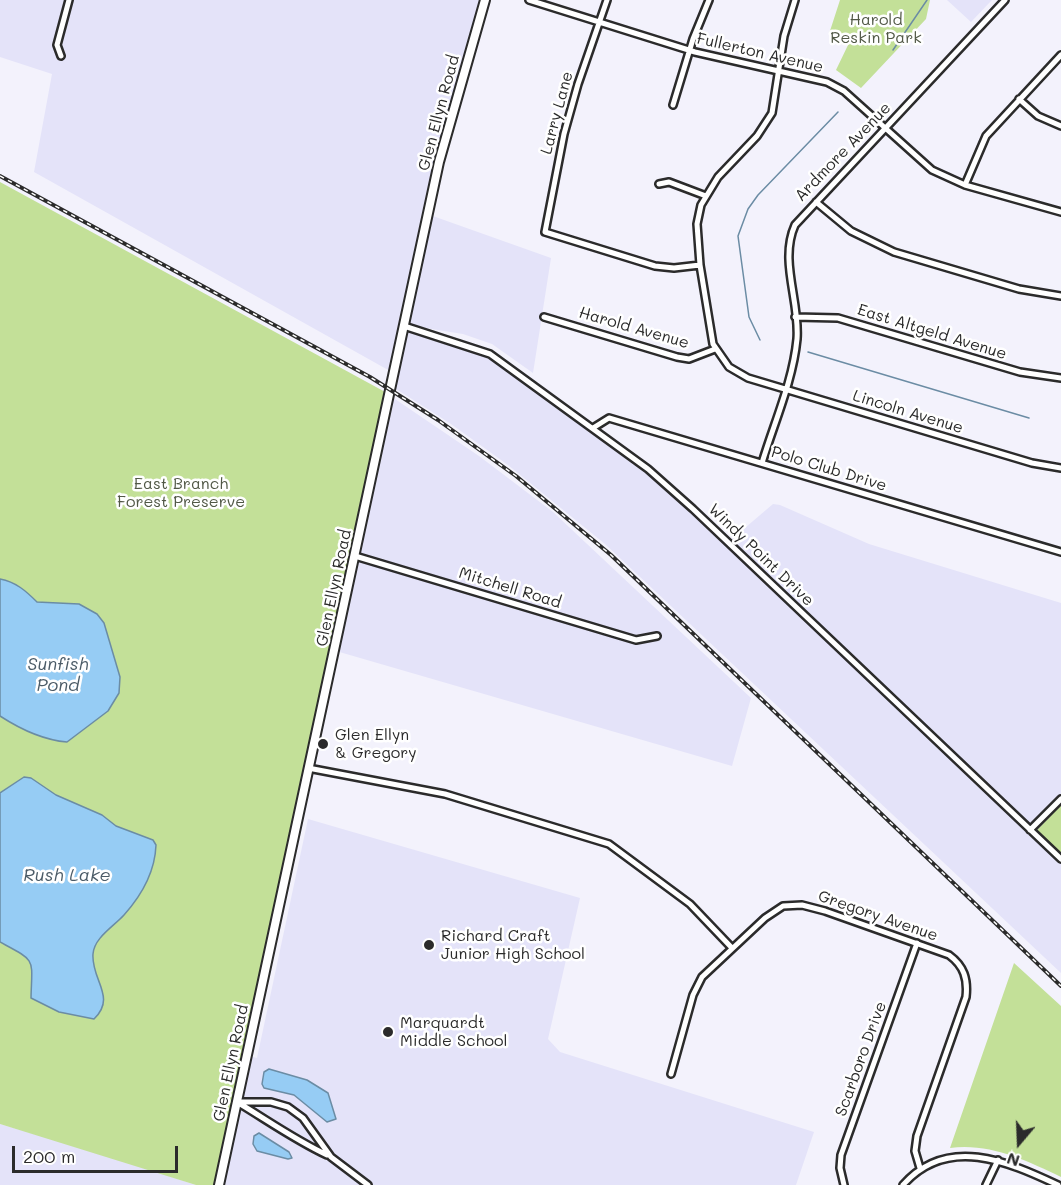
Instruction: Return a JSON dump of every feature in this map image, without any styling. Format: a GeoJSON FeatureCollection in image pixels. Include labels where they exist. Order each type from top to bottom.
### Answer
{"type":"FeatureCollection","features":[{"type":"Feature","properties":{"kind":"street"},"geometry":{"type":"LineString","coordinates":[[61,56],[57,45],[69,0]]}},
{"type":"Feature","properties":{"kind":"street","name":"Glen Ellyn Road"},"geometry":{"type":"LineString","coordinates":[[219,1185],[452,111],[484,0]]}},
{"type":"Feature","properties":{"kind":"street","name":"Fullerton Avenue"},"geometry":{"type":"LineString","coordinates":[[529,0],[741,64],[820,79],[835,86],[922,163],[965,185],[1061,212]]}},
{"type":"Feature","properties":{"kind":"street","name":"Larry Lane"},"geometry":{"type":"LineString","coordinates":[[607,0],[564,134],[544,227],[548,235],[655,266],[674,268],[700,265]]}},
{"type":"Feature","properties":{"kind":"street"},"geometry":{"type":"LineString","coordinates":[[673,105],[690,50],[710,0]]}},
{"type":"Feature","properties":{"kind":"street"},"geometry":{"type":"LineString","coordinates":[[715,349],[710,333],[700,265],[697,224],[706,196],[718,177],[767,122],[774,105],[784,36],[795,0]]}},
{"type":"Feature","properties":{"kind":"street","name":"Ardmore Avenue"},"geometry":{"type":"LineString","coordinates":[[762,464],[795,353],[795,317],[789,245],[800,216],[816,202],[1005,0]]}},
{"type":"Feature","properties":{"kind":"street"},"geometry":{"type":"LineString","coordinates":[[965,185],[986,136],[1061,55]]}},
{"type":"Feature","properties":{"kind":"street"},"geometry":{"type":"LineString","coordinates":[[1019,99],[1038,116],[1061,126]]}},
{"type":"Feature","properties":{"kind":"street"},"geometry":{"type":"LineString","coordinates":[[659,184],[669,182],[706,196]]}},
{"type":"Feature","properties":{"kind":"street"},"geometry":{"type":"LineString","coordinates":[[816,202],[851,231],[894,252],[1018,289],[1061,296]]}},
{"type":"Feature","properties":{"kind":"street","name":"East Altgeld Avenue"},"geometry":{"type":"LineString","coordinates":[[795,317],[827,315],[1020,372],[1061,378]]}},
{"type":"Feature","properties":{"kind":"street","name":"Harold Avenue"},"geometry":{"type":"LineString","coordinates":[[544,317],[676,357],[689,359],[715,349]]}},
{"type":"Feature","properties":{"kind":"street","name":"Windy Point Drive"},"geometry":{"type":"LineString","coordinates":[[404,326],[490,354],[648,470],[693,509],[1061,859]]}},
{"type":"Feature","properties":{"kind":"street","name":"Lincoln Avenue"},"geometry":{"type":"LineString","coordinates":[[715,349],[729,367],[748,378],[1032,463],[1061,468]]}},
{"type":"Feature","properties":{"kind":"street","name":"Polo Club Drive"},"geometry":{"type":"LineString","coordinates":[[592,429],[609,418],[1061,552]]}},
{"type":"Feature","properties":{"kind":"street","name":"Mitchell Road"},"geometry":{"type":"LineString","coordinates":[[355,556],[636,640],[657,636]]}},
{"type":"Feature","properties":{"kind":"street"},"geometry":{"type":"LineString","coordinates":[[308,768],[448,795],[609,844],[690,904],[732,948]]}},
{"type":"Feature","properties":{"kind":"street"},"geometry":{"type":"LineString","coordinates":[[1030,830],[1061,798]]}},
{"type":"Feature","properties":{"kind":"street","name":"Gregory Avenue"},"geometry":{"type":"LineString","coordinates":[[671,1074],[696,986],[707,970],[783,906],[796,904],[825,911],[917,943],[957,961],[963,971],[967,987],[966,997],[917,1136],[915,1151],[920,1168]]}},
{"type":"Feature","properties":{"kind":"street","name":"Scarboro Drive"},"geometry":{"type":"LineString","coordinates":[[844,1185],[840,1168],[841,1155],[917,943]]}},
{"type":"Feature","properties":{"kind":"street"},"geometry":{"type":"LineString","coordinates":[[237,1102],[260,1114],[288,1136],[332,1157],[368,1185]]}},
{"type":"Feature","properties":{"kind":"street"},"geometry":{"type":"LineString","coordinates":[[237,1102],[271,1102],[288,1107],[303,1118],[332,1157]]}},
{"type":"Feature","properties":{"kind":"street"},"geometry":{"type":"LineString","coordinates":[[903,1185],[920,1168],[964,1156],[998,1160],[1058,1185]]}},
{"type":"Feature","properties":{"kind":"street"},"geometry":{"type":"LineString","coordinates":[[986,1185],[998,1160]]}},
{"type":"Feature","properties":{"kind":"shaded area"},"geometry":{"type":"Polygon","coordinates":[[[0,0],[482,0],[450,104],[390,371],[34,172],[52,74],[0,57],[0,0]]]}},
{"type":"Feature","properties":{"kind":"shaded area"},"geometry":{"type":"Polygon","coordinates":[[[947,0],[992,0],[971,22],[947,0]]]}},
{"type":"Feature","properties":{"kind":"shaded area"},"geometry":{"type":"Polygon","coordinates":[[[430,215],[551,258],[533,373],[492,344],[463,334],[406,325],[430,215]]]}},
{"type":"Feature","properties":{"kind":"shaded area"},"geometry":{"type":"Polygon","coordinates":[[[405,330],[489,356],[645,471],[726,544],[773,504],[780,505],[869,544],[1061,603],[1061,805],[1034,836],[1061,862],[1061,973],[605,544],[508,465],[451,424],[393,387],[405,330]]]}},
{"type":"Feature","properties":{"kind":"shaded area"},"geometry":{"type":"Polygon","coordinates":[[[392,397],[479,456],[553,512],[751,698],[732,766],[336,651],[392,397]]]}},
{"type":"Feature","properties":{"kind":"shaded area"},"geometry":{"type":"Polygon","coordinates":[[[308,819],[580,898],[548,1039],[560,1052],[814,1132],[796,1185],[221,1185],[249,1056],[257,1058],[308,819]]]}},
{"type":"Feature","properties":{"kind":"shaded area"},"geometry":{"type":"Polygon","coordinates":[[[0,1124],[102,1154],[196,1185],[0,1185],[0,1124]]]}},
{"type":"Feature","properties":{"kind":"green space","name":"Harold Reskin Park"},"geometry":{"type":"Polygon","coordinates":[[[840,0],[930,0],[926,19],[861,88],[836,70],[849,43],[829,34],[840,0]]]}},
{"type":"Feature","properties":{"kind":"green space","name":"East Branch Forest Preserve"},"geometry":{"type":"Polygon","coordinates":[[[0,182],[387,393],[217,1185],[196,1185],[0,1124],[0,182]]]}},
{"type":"Feature","properties":{"kind":"green space"},"geometry":{"type":"Polygon","coordinates":[[[1061,805],[1061,856],[1037,830],[1061,805]]]}},
{"type":"Feature","properties":{"kind":"green space"},"geometry":{"type":"Polygon","coordinates":[[[1014,963],[1061,1006],[1061,1177],[1021,1159],[993,1150],[950,1148],[1014,963]]]}},
{"type":"Feature","properties":{"kind":"water","name":"Sunfish Pond"},"geometry":{"type":"Polygon","coordinates":[[[0,579],[11,582],[37,602],[79,604],[97,614],[104,623],[120,677],[119,693],[108,711],[67,742],[32,733],[0,716],[0,579]]]}},
{"type":"Feature","properties":{"kind":"water","name":"Rush Lake"},"geometry":{"type":"Polygon","coordinates":[[[24,777],[31,778],[56,795],[102,815],[116,826],[153,840],[156,845],[153,865],[141,892],[124,915],[100,938],[94,948],[93,963],[103,1003],[94,1019],[59,1012],[31,998],[30,962],[21,953],[0,942],[0,793],[24,777]]]}},
{"type":"Feature","properties":{"kind":"water"},"geometry":{"type":"Polygon","coordinates":[[[269,1069],[307,1080],[328,1093],[336,1119],[327,1122],[294,1095],[264,1088],[262,1084],[264,1072],[269,1069]]]}},
{"type":"Feature","properties":{"kind":"water"},"geometry":{"type":"Polygon","coordinates":[[[259,1133],[289,1152],[292,1158],[257,1151],[253,1144],[254,1136],[259,1133]]]}},
{"type":"Feature","properties":{"kind":"waterway"},"geometry":{"type":"LineString","coordinates":[[893,50],[927,0]]}},
{"type":"Feature","properties":{"kind":"waterway"},"geometry":{"type":"LineString","coordinates":[[760,340],[749,317],[738,236],[748,209],[758,195],[838,112]]}},
{"type":"Feature","properties":{"kind":"waterway"},"geometry":{"type":"LineString","coordinates":[[808,352],[1029,418]]}},
{"type":"Feature","properties":{"kind":"railway"},"geometry":{"type":"LineString","coordinates":[[0,176],[370,377],[438,420],[516,476],[611,555],[1061,986]]}},
{"type":"Feature","properties":{"kind":"place","name":"Glen Ellyn & Gregory"},"geometry":{"type":"Point","coordinates":[323,744]}},
{"type":"Feature","properties":{"kind":"place","name":"Richard Craft Junior High School"},"geometry":{"type":"Point","coordinates":[429,945]}},
{"type":"Feature","properties":{"kind":"place","name":"Marquardt Middle School"},"geometry":{"type":"Point","coordinates":[388,1032]}}]}
